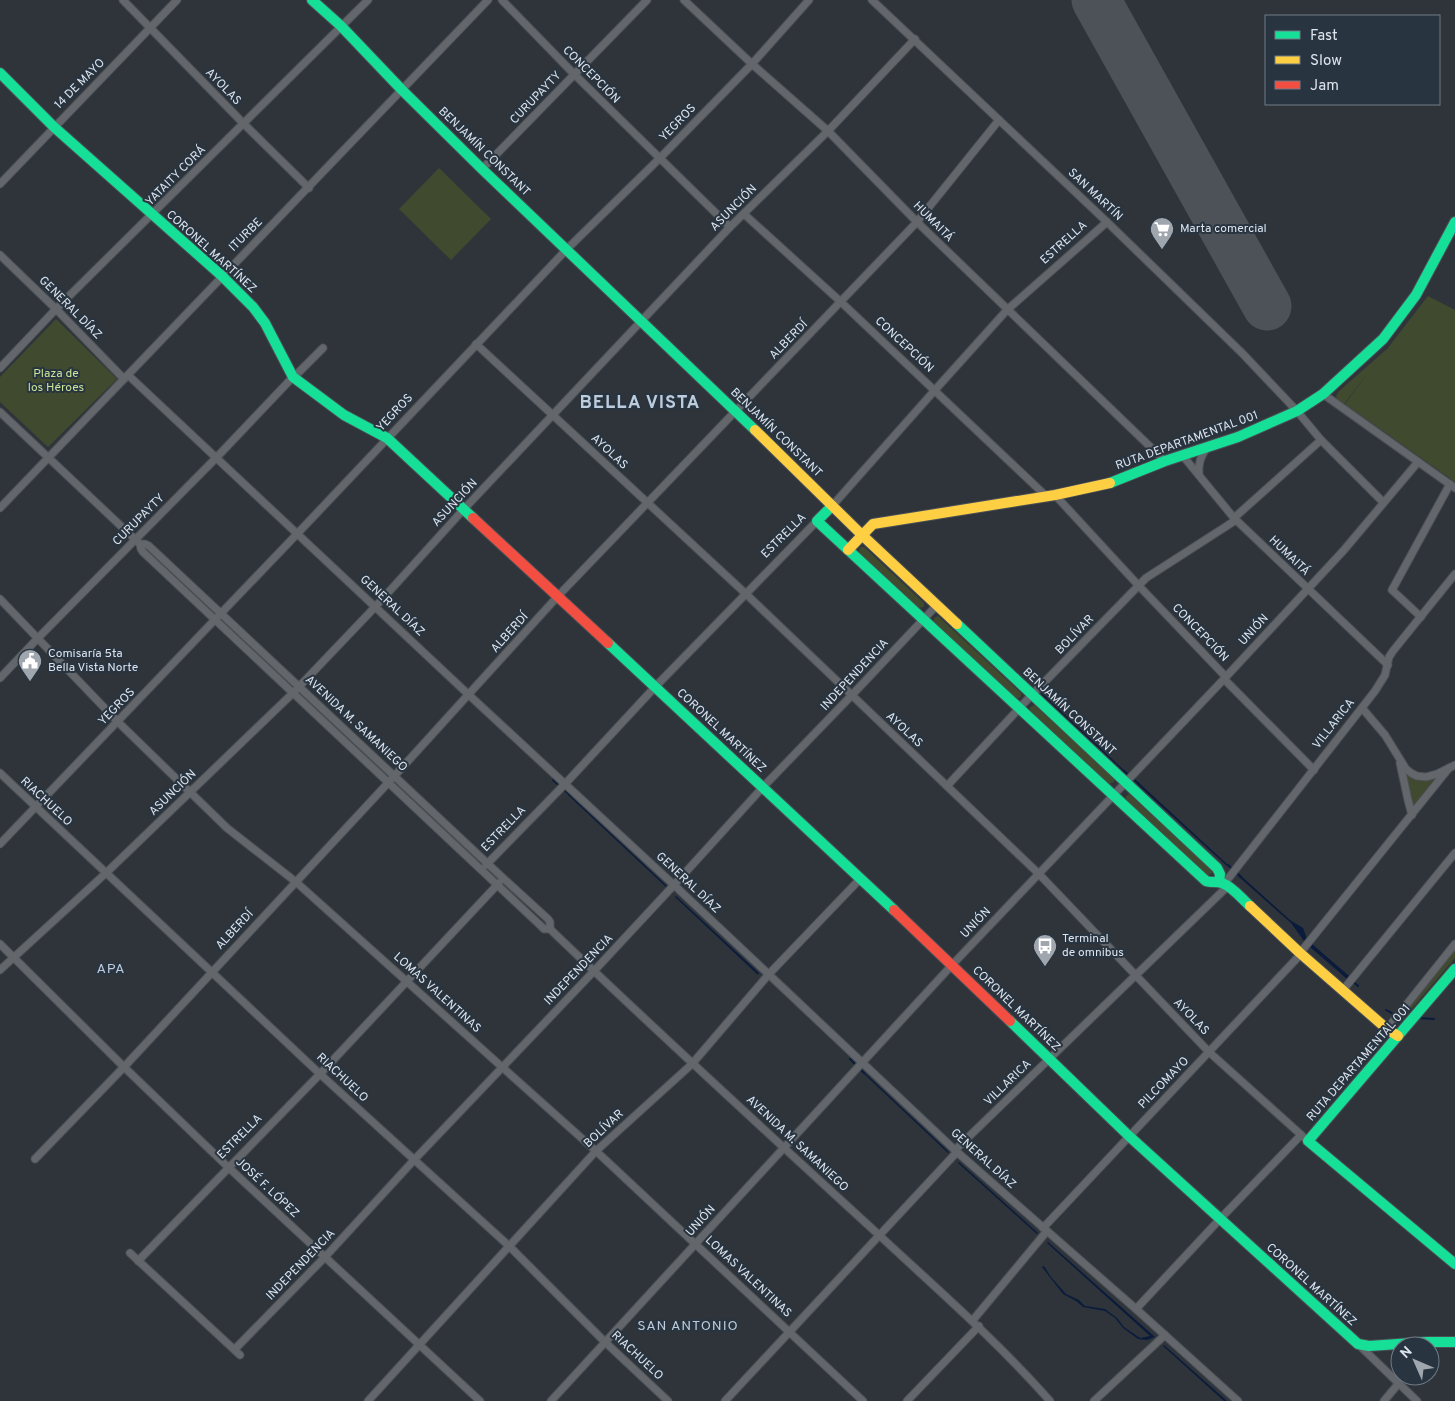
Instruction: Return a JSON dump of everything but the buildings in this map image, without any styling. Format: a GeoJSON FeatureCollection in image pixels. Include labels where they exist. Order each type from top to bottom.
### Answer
{"type":"FeatureCollection","features":[{"type":"Feature","properties":{"kind":"street","name":"AYOLAS"},"geometry":{"type":"LineString","coordinates":[[123,0],[309,188]]}},
{"type":"Feature","properties":{"kind":"street","name":"14 DE MAYO"},"geometry":{"type":"LineString","coordinates":[[0,184],[177,0]]}},
{"type":"Feature","properties":{"kind":"street","name":"BENJAMÍN CONSTANT"},"geometry":{"type":"LineString","coordinates":[[312,0],[341,26],[482,169],[642,320],[862,535],[1032,695],[1129,779],[1217,868],[1224,884],[1301,954],[1387,1029],[1398,1036]]}},
{"type":"Feature","properties":{"kind":"street","name":"YATAITY CORÁ"},"geometry":{"type":"LineString","coordinates":[[0,368],[56,309],[368,0]]}},
{"type":"Feature","properties":{"kind":"street","name":"ITURBE"},"geometry":{"type":"LineString","coordinates":[[0,508],[488,0]]}},
{"type":"Feature","properties":{"kind":"street","name":"CONCEPCIÓN"},"geometry":{"type":"LineString","coordinates":[[502,0],[730,228]]}},
{"type":"Feature","properties":{"kind":"street","name":"CURUPAYTY"},"geometry":{"type":"LineString","coordinates":[[482,169],[647,0]]}},
{"type":"Feature","properties":{"kind":"street","name":"HUMAITÁ"},"geometry":{"type":"LineString","coordinates":[[684,0],[752,64],[828,131],[917,222],[1165,461]]}},
{"type":"Feature","properties":{"kind":"street","name":"YEGROS"},"geometry":{"type":"LineString","coordinates":[[0,844],[298,534],[567,249],[752,64],[809,0]]}},
{"type":"Feature","properties":{"kind":"street","name":"SAN MARTÍN"},"geometry":{"type":"LineString","coordinates":[[872,0],[1107,222],[1242,353],[1297,411],[1321,440],[1383,502]]}},
{"type":"Feature","properties":{"kind":"street","name":"ASUNCIÓN"},"geometry":{"type":"LineString","coordinates":[[0,970],[106,873],[299,686],[642,320],[730,228],[828,131],[915,39]]}},
{"type":"Feature","properties":{"kind":"street","name":"CORONEL MARTÍNEZ"},"geometry":{"type":"LineString","coordinates":[[0,73],[54,127],[222,276],[260,315],[290,373],[296,374],[338,411],[387,438],[763,787],[952,965],[1129,1136],[1358,1344],[1369,1346],[1455,1342]]}},
{"type":"Feature","properties":{"kind":"street","name":"ALBERDÍ"},"geometry":{"type":"LineString","coordinates":[[35,1159],[124,1067],[395,776],[558,596],[917,222],[999,120]]}},
{"type":"Feature","properties":{"kind":"street","name":"CONCEPCIÓN"},"geometry":{"type":"LineString","coordinates":[[744,214],[1051,496],[1314,770]]}},
{"type":"Feature","properties":{"kind":"street","name":"ESTRELLA"},"geometry":{"type":"LineString","coordinates":[[481,870],[745,593],[832,506],[1008,310],[1107,222]]}},
{"type":"Feature","properties":{"kind":"street","name":"RUTA DEPARTAMENTAL 001"},"geometry":{"type":"LineString","coordinates":[[848,550],[873,524],[1051,496],[1111,482],[1165,461],[1238,437],[1297,411],[1323,394],[1383,339],[1416,295],[1455,222]]}},
{"type":"Feature","properties":{"kind":"street","name":"GENERAL DÍAZ"},"geometry":{"type":"LineString","coordinates":[[0,254],[126,377],[376,606],[562,787],[859,1066],[1043,1233],[1136,1309],[1161,1340],[1238,1401]]}},
{"type":"Feature","properties":{"kind":"street","name":"AYOLAS"},"geometry":{"type":"LineString","coordinates":[[476,344],[745,593],[1039,874],[1209,1052],[1305,1138]]}},
{"type":"Feature","properties":{"kind":"street","name":"CURUPAYTY"},"geometry":{"type":"LineString","coordinates":[[0,678],[38,638],[138,542],[322,348]]}},
{"type":"Feature","properties":{"kind":"street"},"geometry":{"type":"LineString","coordinates":[[1323,394],[1453,486],[1392,590],[1421,617]]}},
{"type":"Feature","properties":{"kind":"street","name":"AVENIDA M. SAMANIEGO"},"geometry":{"type":"LineString","coordinates":[[0,412],[138,542],[143,552],[496,885],[544,929],[550,929],[692,1064],[973,1320],[1050,1401]]}},
{"type":"Feature","properties":{"kind":"street","name":"BOLÍVAR"},"geometry":{"type":"LineString","coordinates":[[946,786],[1146,578],[1235,519],[1321,440]]}},
{"type":"Feature","properties":{"kind":"street"},"geometry":{"type":"LineString","coordinates":[[1198,475],[1200,460],[1203,453],[1209,447]]}},
{"type":"Feature","properties":{"kind":"street","name":"HUMAITÁ"},"geometry":{"type":"LineString","coordinates":[[1183,456],[1235,519],[1388,665]]}},
{"type":"Feature","properties":{"kind":"street","name":"UNIÓN"},"geometry":{"type":"LineString","coordinates":[[551,1401],[952,965],[1344,550],[1418,462]]}},
{"type":"Feature","properties":{"kind":"street","name":"BENJAMÍN CONSTANT"},"geometry":{"type":"LineString","coordinates":[[817,521],[1206,881],[1224,884]]}},
{"type":"Feature","properties":{"kind":"street","name":"AVENIDA M. SAMANIEGO"},"geometry":{"type":"LineString","coordinates":[[138,542],[149,546],[548,919],[550,929]]}},
{"type":"Feature","properties":{"kind":"street","name":"VILLARICA"},"geometry":{"type":"LineString","coordinates":[[724,1401],[880,1236],[954,1154],[1136,975],[1224,884],[1375,691],[1385,675],[1389,657],[1393,651],[1455,574]]}},
{"type":"Feature","properties":{"kind":"street","name":"LOMAS VALENTINAS"},"geometry":{"type":"LineString","coordinates":[[0,599],[118,722],[227,828],[296,882],[502,1066],[596,1151],[863,1401]]}},
{"type":"Feature","properties":{"kind":"street","name":"INDEPENDENCIA"},"geometry":{"type":"LineString","coordinates":[[130,1253],[238,1352],[414,1160],[671,889],[763,787],[937,605]]}},
{"type":"Feature","properties":{"kind":"street"},"geometry":{"type":"LineString","coordinates":[[1362,708],[1385,735],[1406,769],[1417,776],[1426,777],[1437,774],[1452,766]]}},
{"type":"Feature","properties":{"kind":"street"},"geometry":{"type":"LineString","coordinates":[[1399,757],[1412,814]]}},
{"type":"Feature","properties":{"kind":"street","name":"PILCOMAYO"},"geometry":{"type":"LineString","coordinates":[[973,1320],[1043,1233],[1129,1136],[1301,954],[1452,766]]}},
{"type":"Feature","properties":{"kind":"street","name":"RIACHUELO"},"geometry":{"type":"LineString","coordinates":[[0,773],[320,1074],[508,1246],[668,1401]]}},
{"type":"Feature","properties":{"kind":"street"},"geometry":{"type":"LineString","coordinates":[[1343,990],[1455,854]]}},
{"type":"Feature","properties":{"kind":"street","name":"ESTRELLA"},"geometry":{"type":"LineString","coordinates":[[138,1261],[320,1074],[503,878]]}},
{"type":"Feature","properties":{"kind":"street","name":"BOLÍVAR"},"geometry":{"type":"LineString","coordinates":[[368,1401],[596,1151],[692,1064],[766,978],[860,879]]}},
{"type":"Feature","properties":{"kind":"street","name":"JOSÉ F. LÓPEZ"},"geometry":{"type":"LineString","coordinates":[[0,944],[12,958],[228,1167],[480,1401]]}},
{"type":"Feature","properties":{"kind":"street"},"geometry":{"type":"LineString","coordinates":[[1387,1029],[1455,944]]}},
{"type":"Feature","properties":{"kind":"street","name":"RUTA DEPARTAMENTAL 001"},"geometry":{"type":"LineString","coordinates":[[1455,969],[1398,1036],[1305,1138],[1455,1264]]}},
{"type":"Feature","properties":{"kind":"street"},"geometry":{"type":"LineString","coordinates":[[1136,1309],[1220,1219],[1305,1138]]}},
{"type":"Feature","properties":{"kind":"street"},"geometry":{"type":"LineString","coordinates":[[907,1401],[978,1326]]}},
{"type":"Feature","properties":{"kind":"street"},"geometry":{"type":"LineString","coordinates":[[1094,1401],[1161,1340]]}},
{"type":"Feature","properties":{"kind":"street"},"geometry":{"type":"LineString","coordinates":[[1358,1344],[1390,1376]]}},
{"type":"Feature","properties":{"kind":"street"},"geometry":{"type":"LineString","coordinates":[[1384,1401],[1396,1386]]}},
{"type":"Feature","properties":{"kind":"street"},"geometry":{"type":"LineString","coordinates":[[1400,1386],[1417,1401]]}},
{"type":"Feature","properties":{"kind":"green space"},"geometry":{"type":"Polygon","coordinates":[[[439,168],[491,219],[451,260],[399,209],[439,168]]]}},
{"type":"Feature","properties":{"kind":"green space"},"geometry":{"type":"Polygon","coordinates":[[[1428,296],[1455,310],[1455,482],[1345,404],[1367,374],[1344,404],[1336,396],[1339,391],[1387,349],[1428,296]]]}},
{"type":"Feature","properties":{"kind":"green space","name":"Plaza de los Héroes"},"geometry":{"type":"Polygon","coordinates":[[[56,319],[117,379],[48,447],[0,402],[0,377],[56,319]]]}},
{"type":"Feature","properties":{"kind":"green space"},"geometry":{"type":"Polygon","coordinates":[[[864,547],[924,603],[924,607],[919,608],[860,553],[859,549],[864,547]]]}},
{"type":"Feature","properties":{"kind":"green space"},"geometry":{"type":"Polygon","coordinates":[[[938,616],[1021,693],[1020,698],[1016,698],[934,622],[934,618],[938,616]]]}},
{"type":"Feature","properties":{"kind":"green space"},"geometry":{"type":"Polygon","coordinates":[[[224,621],[290,682],[287,683],[223,623],[224,621]]]}},
{"type":"Feature","properties":{"kind":"green space"},"geometry":{"type":"Polygon","coordinates":[[[304,695],[384,771],[382,772],[303,698],[304,695]]]}},
{"type":"Feature","properties":{"kind":"green space"},"geometry":{"type":"Polygon","coordinates":[[[1035,705],[1114,779],[1114,782],[1109,784],[1030,711],[1030,707],[1035,705]]]}},
{"type":"Feature","properties":{"kind":"green space"},"geometry":{"type":"Polygon","coordinates":[[[1405,770],[1412,777],[1419,780],[1436,777],[1414,806],[1412,805],[1405,770]]]}},
{"type":"Feature","properties":{"kind":"green space"},"geometry":{"type":"Polygon","coordinates":[[[399,784],[477,857],[477,859],[397,786],[399,784]]]}},
{"type":"Feature","properties":{"kind":"green space"},"geometry":{"type":"Polygon","coordinates":[[[1129,794],[1212,870],[1212,873],[1207,875],[1126,799],[1126,796],[1129,794]]]}},
{"type":"Feature","properties":{"kind":"green space"},"geometry":{"type":"Polygon","coordinates":[[[1455,950],[1455,958],[1400,1020],[1400,1018],[1455,950]]]}},
{"type":"Feature","properties":{"kind":"water"},"geometry":{"type":"Polygon","coordinates":[[[1042,693],[1126,772],[1041,694],[1042,693]]]}},
{"type":"Feature","properties":{"kind":"water"},"geometry":{"type":"Polygon","coordinates":[[[1138,782],[1228,865],[1137,784],[1138,782]]]}},
{"type":"Feature","properties":{"kind":"water"},"geometry":{"type":"Polygon","coordinates":[[[569,794],[667,886],[568,795],[569,794]]]}},
{"type":"Feature","properties":{"kind":"water"},"geometry":{"type":"Polygon","coordinates":[[[1240,875],[1290,920],[1303,928],[1307,939],[1304,941],[1291,923],[1238,876],[1240,875]]]}},
{"type":"Feature","properties":{"kind":"water"},"geometry":{"type":"Polygon","coordinates":[[[675,897],[759,973],[758,975],[675,897]]]}},
{"type":"Feature","properties":{"kind":"water"},"geometry":{"type":"Polygon","coordinates":[[[1312,944],[1349,976],[1347,979],[1310,947],[1312,944]]]}},
{"type":"Feature","properties":{"kind":"water"},"geometry":{"type":"Polygon","coordinates":[[[864,1072],[949,1152],[863,1073],[864,1072]]]}},
{"type":"Feature","properties":{"kind":"water"},"geometry":{"type":"Polygon","coordinates":[[[959,1162],[1038,1233],[958,1163],[959,1162]]]}},
{"type":"Feature","properties":{"kind":"water"},"geometry":{"type":"Polygon","coordinates":[[[1048,1242],[1155,1337],[1147,1340],[1138,1339],[1105,1311],[1083,1307],[1063,1294],[1042,1267],[1044,1266],[1066,1294],[1079,1300],[1085,1306],[1105,1309],[1117,1318],[1124,1327],[1140,1338],[1150,1336],[1048,1242]]]}},
{"type":"Feature","properties":{"kind":"water"},"geometry":{"type":"Polygon","coordinates":[[[1164,1345],[1227,1401],[1224,1401],[1164,1345]]]}},
{"type":"Feature","properties":{"kind":"waterway"},"geometry":{"type":"LineString","coordinates":[[1124,771],[1139,784]]}},
{"type":"Feature","properties":{"kind":"waterway"},"geometry":{"type":"LineString","coordinates":[[553,780],[570,795]]}},
{"type":"Feature","properties":{"kind":"waterway"},"geometry":{"type":"LineString","coordinates":[[1228,865],[1241,877]]}},
{"type":"Feature","properties":{"kind":"waterway"},"geometry":{"type":"LineString","coordinates":[[1346,975],[1358,986]]}},
{"type":"Feature","properties":{"kind":"waterway"},"geometry":{"type":"LineString","coordinates":[[1386,1010],[1395,1015]]}},
{"type":"Feature","properties":{"kind":"waterway"},"geometry":{"type":"LineString","coordinates":[[1419,1018],[1434,1019]]}},
{"type":"Feature","properties":{"kind":"waterway"},"geometry":{"type":"LineString","coordinates":[[850,1059],[864,1073]]}},
{"type":"Feature","properties":{"kind":"runway"},"geometry":{"type":"LineString","coordinates":[[1096,0],[1267,306]]}},
{"type":"Feature","properties":{"kind":"traffic: fast"},"geometry":{"type":"LineString","coordinates":[[312,0],[341,26],[482,169],[755,430]]}},
{"type":"Feature","properties":{"kind":"traffic: fast"},"geometry":{"type":"LineString","coordinates":[[0,73],[54,127],[222,276],[253,307],[265,323],[293,377],[344,415],[387,438],[473,518]]}},
{"type":"Feature","properties":{"kind":"traffic: fast"},"geometry":{"type":"LineString","coordinates":[[1110,483],[1165,461],[1238,437],[1297,411],[1323,394],[1383,339],[1416,295],[1455,222]]}},
{"type":"Feature","properties":{"kind":"traffic: fast"},"geometry":{"type":"LineString","coordinates":[[832,506],[817,521],[1206,881],[1220,882],[1226,885],[1234,890],[1250,906]]}},
{"type":"Feature","properties":{"kind":"traffic: fast"},"geometry":{"type":"LineString","coordinates":[[957,624],[1217,868],[1220,874],[1219,882]]}},
{"type":"Feature","properties":{"kind":"traffic: fast"},"geometry":{"type":"LineString","coordinates":[[608,643],[894,910]]}},
{"type":"Feature","properties":{"kind":"traffic: fast"},"geometry":{"type":"LineString","coordinates":[[1455,969],[1308,1141],[1455,1264]]}},
{"type":"Feature","properties":{"kind":"traffic: fast"},"geometry":{"type":"LineString","coordinates":[[1010,1021],[1129,1136],[1358,1344],[1369,1346],[1455,1342]]}},
{"type":"Feature","properties":{"kind":"traffic: slow"},"geometry":{"type":"LineString","coordinates":[[755,430],[862,535],[957,624]]}},
{"type":"Feature","properties":{"kind":"traffic: slow"},"geometry":{"type":"LineString","coordinates":[[848,550],[873,524],[1055,495],[1110,483]]}},
{"type":"Feature","properties":{"kind":"traffic: slow"},"geometry":{"type":"LineString","coordinates":[[1250,906],[1300,953],[1387,1029],[1398,1036]]}},
{"type":"Feature","properties":{"kind":"traffic: jam"},"geometry":{"type":"LineString","coordinates":[[473,518],[608,643]]}},
{"type":"Feature","properties":{"kind":"traffic: jam"},"geometry":{"type":"LineString","coordinates":[[894,910],[1010,1021]]}},
{"type":"Feature","properties":{"kind":"place","name":"Marta comercial"},"geometry":{"type":"Point","coordinates":[1162,250]}},
{"type":"Feature","properties":{"kind":"place","name":"Comisaría 5ta Bella Vista Norte"},"geometry":{"type":"Point","coordinates":[30,682]}},
{"type":"Feature","properties":{"kind":"place","name":"Terminal de omnibus"},"geometry":{"type":"Point","coordinates":[1045,967]}},
{"type":"Feature","properties":{"kind":"district","name":"BELLA VISTA"},"geometry":{"type":"Point","coordinates":[640,403]}},
{"type":"Feature","properties":{"kind":"district","name":"APA"},"geometry":{"type":"Point","coordinates":[111,969]}},
{"type":"Feature","properties":{"kind":"district","name":"SAN ANTONIO"},"geometry":{"type":"Point","coordinates":[688,1326]}}]}
